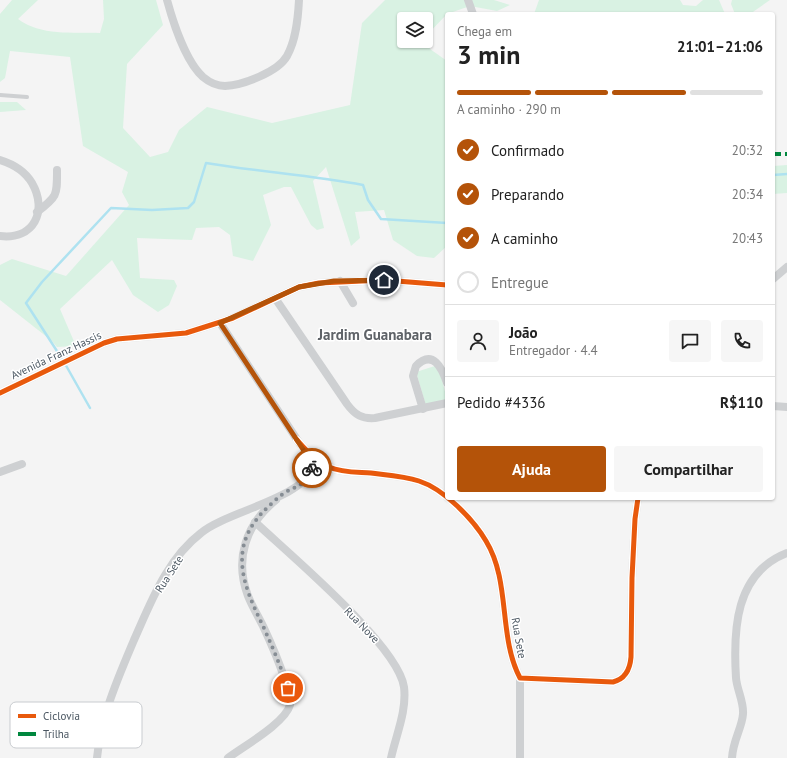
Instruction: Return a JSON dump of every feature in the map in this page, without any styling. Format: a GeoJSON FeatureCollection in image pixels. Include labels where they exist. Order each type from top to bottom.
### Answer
{"type":"FeatureCollection","features":[{"type":"Feature","properties":{"kind":"street"},"geometry":{"type":"LineString","coordinates":[[167,0],[185,48],[195,67],[209,82],[225,86],[245,81],[280,65],[286,57],[294,36],[299,0]]}},
{"type":"Feature","properties":{"kind":"street"},"geometry":{"type":"LineString","coordinates":[[468,0],[472,12]]}},
{"type":"Feature","properties":{"kind":"street"},"geometry":{"type":"LineString","coordinates":[[0,160],[14,166],[32,183],[35,191],[37,212],[35,222],[24,233],[17,236],[0,236]]}},
{"type":"Feature","properties":{"kind":"street"},"geometry":{"type":"LineString","coordinates":[[37,212],[54,197],[57,189],[57,170]]}},
{"type":"Feature","properties":{"kind":"street"},"geometry":{"type":"LineString","coordinates":[[775,277],[787,267]]}},
{"type":"Feature","properties":{"kind":"street","name":"Avenida Franz Hassis"},"geometry":{"type":"LineString","coordinates":[[0,393],[104,343],[117,339],[186,333],[220,323],[299,287],[340,281],[384,280],[445,285]]}},
{"type":"Feature","properties":{"kind":"street"},"geometry":{"type":"LineString","coordinates":[[340,281],[353,303]]}},
{"type":"Feature","properties":{"kind":"street"},"geometry":{"type":"LineString","coordinates":[[275,298],[347,404],[358,415],[371,418],[445,404]]}},
{"type":"Feature","properties":{"kind":"street"},"geometry":{"type":"LineString","coordinates":[[220,323],[297,440]]}},
{"type":"Feature","properties":{"kind":"street"},"geometry":{"type":"LineString","coordinates":[[423,409],[413,376],[416,366],[425,361],[437,362],[441,366],[445,377]]}},
{"type":"Feature","properties":{"kind":"street"},"geometry":{"type":"LineString","coordinates":[[775,406],[787,407]]}},
{"type":"Feature","properties":{"kind":"street","name":"Rua Sete"},"geometry":{"type":"LineString","coordinates":[[109,702],[148,608],[161,582],[174,562],[206,529],[305,482],[311,474],[312,465],[307,454],[297,440]]}},
{"type":"Feature","properties":{"kind":"street","name":"Rua Sete"},"geometry":{"type":"LineString","coordinates":[[297,440],[314,458],[327,467],[420,481],[435,489],[445,497]]}},
{"type":"Feature","properties":{"kind":"street"},"geometry":{"type":"LineString","coordinates":[[0,472],[22,464]]}},
{"type":"Feature","properties":{"kind":"street"},"geometry":{"type":"LineString","coordinates":[[228,758],[280,720],[290,704],[284,675],[250,601],[243,577],[242,559],[244,546],[255,522],[264,510],[284,493]]}},
{"type":"Feature","properties":{"kind":"street","name":"Rua Sete"},"geometry":{"type":"LineString","coordinates":[[448,500],[462,511],[480,531],[495,559],[510,653],[520,678]]}},
{"type":"Feature","properties":{"kind":"street"},"geometry":{"type":"LineString","coordinates":[[520,758],[520,678],[613,682],[625,676],[629,668],[631,657],[632,578],[635,519],[638,500]]}},
{"type":"Feature","properties":{"kind":"street","name":"Rua Nove"},"geometry":{"type":"LineString","coordinates":[[255,522],[349,611],[394,662],[400,674],[405,699],[391,758]]}},
{"type":"Feature","properties":{"kind":"street"},"geometry":{"type":"LineString","coordinates":[[732,758],[735,737],[743,714],[736,677],[736,644],[739,607],[750,581],[760,569],[774,558],[787,552]]}},
{"type":"Feature","properties":{"kind":"street","name":"Rua Sete"},"geometry":{"type":"LineString","coordinates":[[97,758],[98,748]]}},
{"type":"Feature","properties":{"kind":"lane"},"geometry":{"type":"LineString","coordinates":[[0,95],[27,97]]}},
{"type":"Feature","properties":{"kind":"green space"},"geometry":{"type":"Polygon","coordinates":[[[12,0],[38,0],[18,19],[37,28],[47,31],[68,33],[100,33],[104,19],[103,0],[156,0],[163,25],[127,64],[123,128],[150,157],[168,152],[179,130],[207,107],[272,123],[350,105],[362,23],[385,0],[494,0],[510,5],[497,11],[470,6],[453,12],[445,12],[445,16],[433,29],[433,12],[397,12],[397,48],[430,48],[445,60],[445,248],[434,258],[417,256],[393,240],[384,210],[355,212],[360,238],[351,246],[326,167],[313,181],[324,228],[317,230],[311,225],[291,187],[284,187],[263,195],[271,225],[253,261],[233,256],[230,235],[219,227],[196,228],[192,240],[137,238],[140,278],[174,280],[177,286],[169,305],[158,312],[133,295],[112,260],[60,309],[76,346],[57,347],[52,341],[0,300],[0,265],[12,259],[66,276],[129,205],[122,192],[128,172],[83,146],[70,57],[10,51],[5,78],[0,82],[0,14],[12,0]]]}},
{"type":"Feature","properties":{"kind":"green space"},"geometry":{"type":"Polygon","coordinates":[[[539,0],[680,0],[683,5],[696,6],[703,0],[719,0],[724,12],[535,12],[539,0]]]}},
{"type":"Feature","properties":{"kind":"green space"},"geometry":{"type":"Polygon","coordinates":[[[732,0],[770,0],[753,12],[734,12],[731,4],[732,0]]]}},
{"type":"Feature","properties":{"kind":"green space"},"geometry":{"type":"Polygon","coordinates":[[[0,102],[17,102],[26,110],[0,112],[0,102]]]}},
{"type":"Feature","properties":{"kind":"green space"},"geometry":{"type":"Polygon","coordinates":[[[787,165],[787,193],[775,194],[775,166],[787,165]]]}},
{"type":"Feature","properties":{"kind":"green space"},"geometry":{"type":"Polygon","coordinates":[[[438,365],[445,391],[445,400],[426,406],[416,372],[438,365]]]}},
{"type":"Feature","properties":{"kind":"waterway"},"geometry":{"type":"LineString","coordinates":[[90,408],[64,362],[26,303],[42,282],[111,208],[152,210],[188,208],[194,202],[206,163],[363,185],[368,200],[381,219],[445,223]]}},
{"type":"Feature","properties":{"kind":"waterway"},"geometry":{"type":"LineString","coordinates":[[775,175],[787,174]]}},
{"type":"Feature","properties":{"kind":"marked path"},"geometry":{"type":"LineString","coordinates":[[775,154],[787,154]]}},
{"type":"Feature","properties":{"kind":"cycle path"},"geometry":{"type":"LineString","coordinates":[[0,393],[104,343],[117,339],[186,333],[233,318],[299,287],[319,283],[384,280],[445,285]]}},
{"type":"Feature","properties":{"kind":"cycle path"},"geometry":{"type":"LineString","coordinates":[[297,440],[316,459],[324,465],[334,469],[413,479],[429,485],[445,496]]}},
{"type":"Feature","properties":{"kind":"cycle path"},"geometry":{"type":"LineString","coordinates":[[450,500],[474,523],[486,541],[494,557],[502,591],[509,645],[513,662],[520,678],[613,682],[624,676],[628,670],[631,657],[632,578],[635,519],[638,500]]}},
{"type":"Feature","properties":{"kind":"way so far"},"geometry":{"type":"LineString","coordinates":[[288,688],[277,658],[248,595],[243,577],[242,554],[250,530],[264,510],[284,493],[305,482],[311,474],[312,468]]}},
{"type":"Feature","properties":{"kind":"district","name":"Jardim Guanabara"},"geometry":{"type":"Point","coordinates":[375,334]}},
{"type":"Feature","properties":{"kind":"route"},"geometry":{"type":"LineString","coordinates":[[312,468],[310,460],[220,323],[299,287],[334,281],[368,279],[384,280]]}}]}
